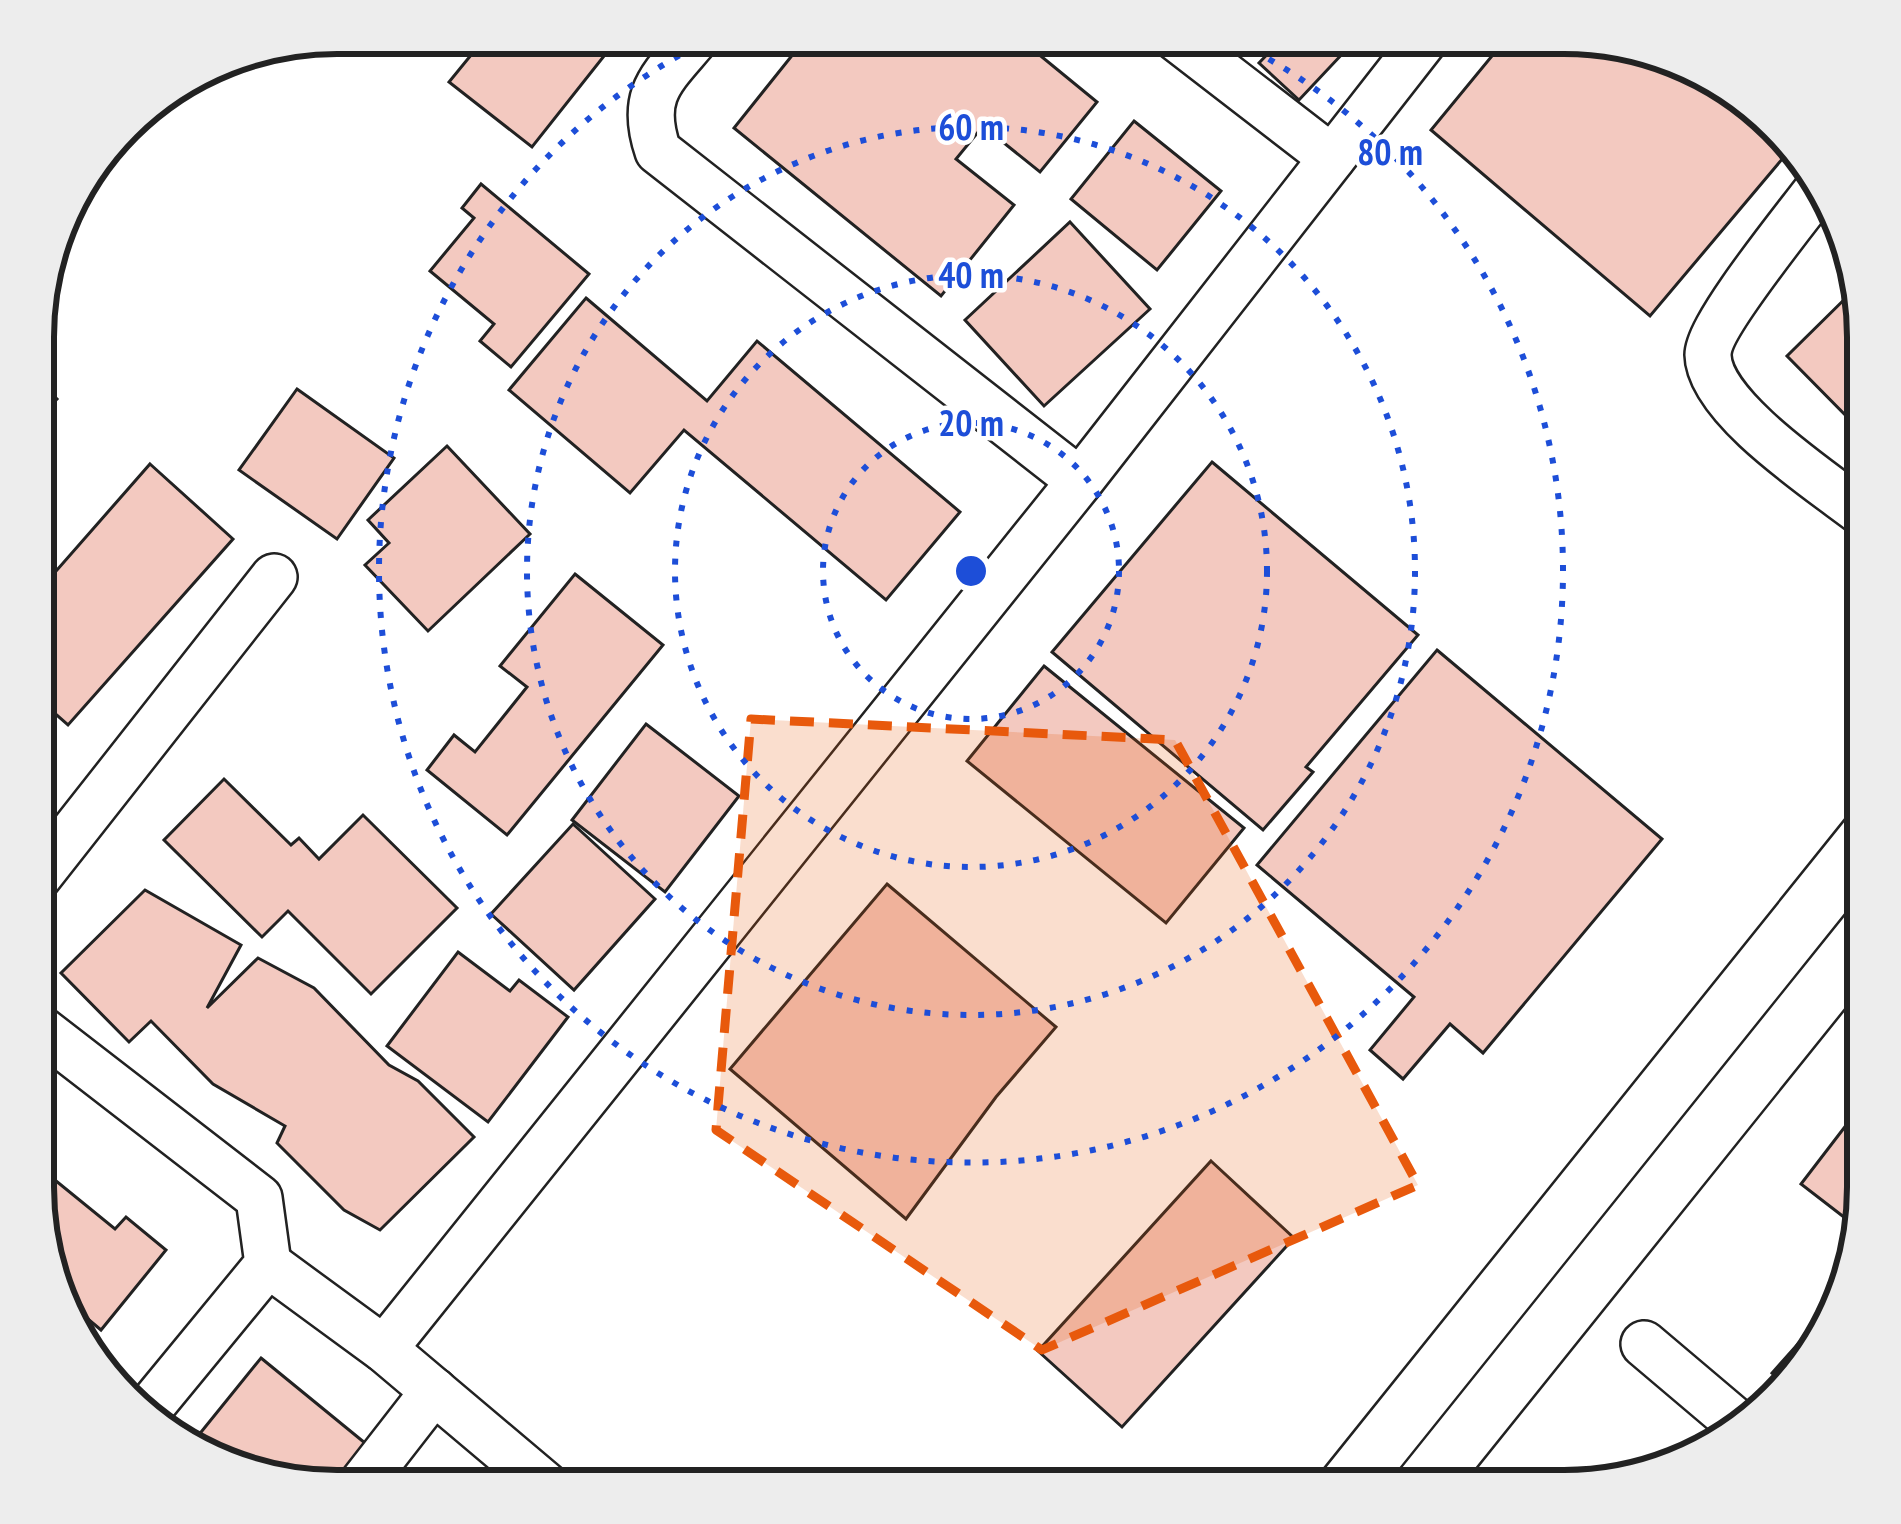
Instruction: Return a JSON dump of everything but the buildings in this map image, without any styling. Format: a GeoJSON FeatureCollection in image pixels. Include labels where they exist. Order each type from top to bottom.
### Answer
{"type":"FeatureCollection","features":[{"type":"Feature","properties":{"kind":"street"},"geometry":{"type":"LineString","coordinates":[[684,54],[652,95],[648,122],[658,151],[1080,481]]}},
{"type":"Feature","properties":{"kind":"street"},"geometry":{"type":"LineString","coordinates":[[1198,55],[1332,158]]}},
{"type":"Feature","properties":{"kind":"street"},"geometry":{"type":"LineString","coordinates":[[384,1349],[1080,481],[1413,55]]}},
{"type":"Feature","properties":{"kind":"street"},"geometry":{"type":"LineString","coordinates":[[1811,199],[1721,322],[1708,352],[1714,382],[1738,414],[1847,500]]}},
{"type":"Feature","properties":{"kind":"street"},"geometry":{"type":"LineString","coordinates":[[55,856],[274,577]]}},
{"type":"Feature","properties":{"kind":"street"},"geometry":{"type":"LineString","coordinates":[[1361,1470],[1846,865]]}},
{"type":"Feature","properties":{"kind":"street"},"geometry":{"type":"LineString","coordinates":[[1437,1470],[1846,960]]}},
{"type":"Feature","properties":{"kind":"street"},"geometry":{"type":"LineString","coordinates":[[55,1040],[259,1198],[268,1264],[384,1349],[526,1469]]}},
{"type":"Feature","properties":{"kind":"street"},"geometry":{"type":"LineString","coordinates":[[154,1403],[268,1264]]}},
{"type":"Feature","properties":{"kind":"street"},"geometry":{"type":"LineString","coordinates":[[1644,1344],[1729,1416]]}},
{"type":"Feature","properties":{"kind":"street"},"geometry":{"type":"LineString","coordinates":[[373,1469],[434,1391]]}},
{"type":"Feature","properties":{"kind":"highlighted area"},"geometry":{"type":"Polygon","coordinates":[[[751,719],[1175,740],[1418,1185],[1042,1350],[716,1130],[751,719]]]}}]}
